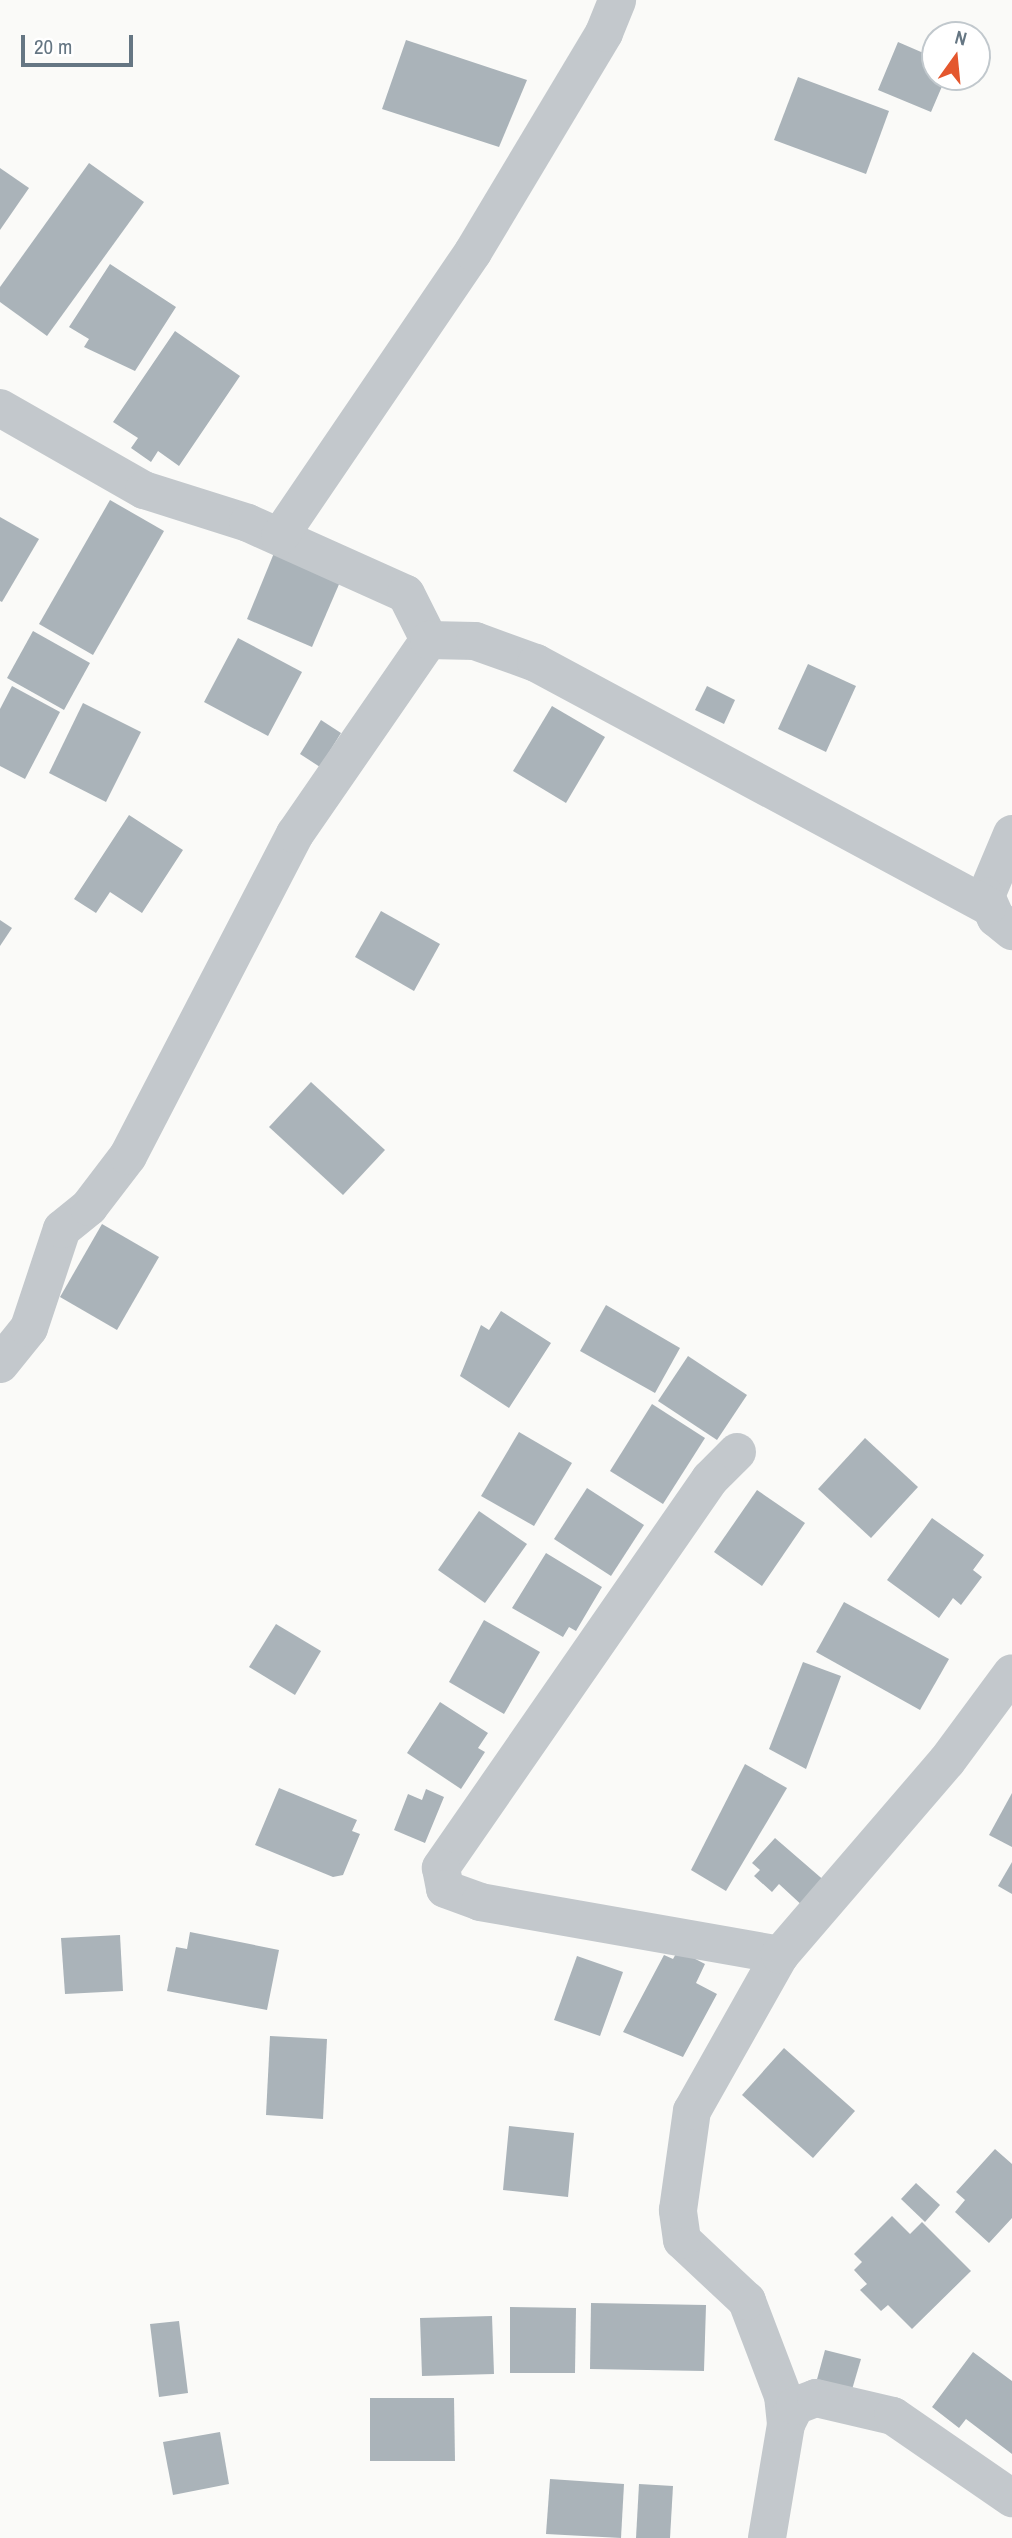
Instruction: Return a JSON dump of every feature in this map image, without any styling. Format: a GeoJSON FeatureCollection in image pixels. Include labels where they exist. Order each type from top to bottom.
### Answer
{"type":"FeatureCollection","features":[{"type":"Feature","properties":{"kind":"street"},"geometry":{"type":"LineString","coordinates":[[280,537],[473,252],[604,33],[617,0]]}},
{"type":"Feature","properties":{"kind":"street"},"geometry":{"type":"LineString","coordinates":[[0,408],[144,490],[280,537],[406,594],[429,640]]}},
{"type":"Feature","properties":{"kind":"street"},"geometry":{"type":"LineString","coordinates":[[429,640],[475,641],[536,663],[1000,918]]}},
{"type":"Feature","properties":{"kind":"street"},"geometry":{"type":"LineString","coordinates":[[0,1364],[29,1328],[62,1229],[89,1207],[128,1156],[295,834],[429,640]]}},
{"type":"Feature","properties":{"kind":"street"},"geometry":{"type":"LineString","coordinates":[[1000,918],[991,874],[1012,834]]}},
{"type":"Feature","properties":{"kind":"street"},"geometry":{"type":"LineString","coordinates":[[737,1452],[709,1479],[441,1868],[445,1889],[480,1902],[780,1955]]}},
{"type":"Feature","properties":{"kind":"street"},"geometry":{"type":"LineString","coordinates":[[767,2538],[786,2424],[783,2396],[747,2301],[682,2240],[678,2210],[692,2111],[780,1955],[947,1761],[1012,1673]]}},
{"type":"Feature","properties":{"kind":"street"},"geometry":{"type":"LineString","coordinates":[[786,2424],[795,2406],[816,2398],[893,2416],[1012,2498]]}},
{"type":"Feature","properties":{"kind":"building"},"geometry":{"type":"Polygon","coordinates":[[[406,40],[527,80],[499,147],[382,109],[406,40]]]}},
{"type":"Feature","properties":{"kind":"building"},"geometry":{"type":"Polygon","coordinates":[[[898,42],[921,52],[921,91],[940,91],[931,112],[878,90],[898,42]]]}},
{"type":"Feature","properties":{"kind":"building"},"geometry":{"type":"Polygon","coordinates":[[[798,77],[889,111],[866,174],[774,140],[798,77]]]}},
{"type":"Feature","properties":{"kind":"building"},"geometry":{"type":"Polygon","coordinates":[[[89,163],[144,202],[47,336],[0,302],[0,287],[89,163]]]}},
{"type":"Feature","properties":{"kind":"building"},"geometry":{"type":"Polygon","coordinates":[[[0,168],[29,188],[0,230],[0,168]]]}},
{"type":"Feature","properties":{"kind":"building"},"geometry":{"type":"Polygon","coordinates":[[[110,264],[176,307],[135,371],[84,347],[89,339],[69,327],[110,264]]]}},
{"type":"Feature","properties":{"kind":"building"},"geometry":{"type":"Polygon","coordinates":[[[175,331],[240,376],[179,466],[158,451],[151,462],[131,448],[138,438],[113,422],[175,331]]]}},
{"type":"Feature","properties":{"kind":"building"},"geometry":{"type":"Polygon","coordinates":[[[110,500],[164,531],[93,655],[39,624],[110,500]]]}},
{"type":"Feature","properties":{"kind":"building"},"geometry":{"type":"Polygon","coordinates":[[[0,517],[39,539],[2,602],[0,601],[0,517]]]}},
{"type":"Feature","properties":{"kind":"building"},"geometry":{"type":"Polygon","coordinates":[[[274,553],[340,582],[312,647],[247,619],[274,553]]]}},
{"type":"Feature","properties":{"kind":"building"},"geometry":{"type":"Polygon","coordinates":[[[33,631],[90,663],[64,710],[7,678],[33,631]]]}},
{"type":"Feature","properties":{"kind":"building"},"geometry":{"type":"Polygon","coordinates":[[[238,638],[302,672],[268,736],[204,702],[238,638]]]}},
{"type":"Feature","properties":{"kind":"building"},"geometry":{"type":"Polygon","coordinates":[[[808,664],[856,686],[826,752],[778,729],[808,664]]]}},
{"type":"Feature","properties":{"kind":"building"},"geometry":{"type":"Polygon","coordinates":[[[12,686],[60,712],[25,779],[0,766],[0,709],[12,686]]]}},
{"type":"Feature","properties":{"kind":"building"},"geometry":{"type":"Polygon","coordinates":[[[707,686],[735,700],[724,724],[695,710],[707,686]]]}},
{"type":"Feature","properties":{"kind":"building"},"geometry":{"type":"Polygon","coordinates":[[[83,703],[141,732],[106,802],[49,773],[83,703]]]}},
{"type":"Feature","properties":{"kind":"building"},"geometry":{"type":"Polygon","coordinates":[[[552,706],[605,737],[566,803],[513,771],[552,706]]]}},
{"type":"Feature","properties":{"kind":"building"},"geometry":{"type":"Polygon","coordinates":[[[321,720],[341,733],[320,767],[300,754],[321,720]]]}},
{"type":"Feature","properties":{"kind":"building"},"geometry":{"type":"Polygon","coordinates":[[[129,815],[183,850],[142,913],[110,892],[96,913],[74,899],[129,815]]]}},
{"type":"Feature","properties":{"kind":"building"},"geometry":{"type":"Polygon","coordinates":[[[381,911],[440,944],[414,991],[355,957],[381,911]]]}},
{"type":"Feature","properties":{"kind":"building"},"geometry":{"type":"Polygon","coordinates":[[[0,920],[12,928],[0,946],[0,920]]]}},
{"type":"Feature","properties":{"kind":"building"},"geometry":{"type":"Polygon","coordinates":[[[311,1082],[385,1150],[343,1195],[269,1127],[311,1082]]]}},
{"type":"Feature","properties":{"kind":"building"},"geometry":{"type":"Polygon","coordinates":[[[102,1224],[159,1257],[117,1330],[60,1297],[102,1224]]]}},
{"type":"Feature","properties":{"kind":"building"},"geometry":{"type":"Polygon","coordinates":[[[606,1305],[680,1348],[655,1393],[580,1351],[606,1305]]]}},
{"type":"Feature","properties":{"kind":"building"},"geometry":{"type":"Polygon","coordinates":[[[501,1311],[551,1343],[509,1408],[460,1376],[481,1325],[489,1330],[501,1311]]]}},
{"type":"Feature","properties":{"kind":"building"},"geometry":{"type":"Polygon","coordinates":[[[688,1356],[747,1395],[717,1440],[658,1401],[688,1356]]]}},
{"type":"Feature","properties":{"kind":"building"},"geometry":{"type":"Polygon","coordinates":[[[652,1404],[705,1438],[663,1504],[610,1471],[652,1404]]]}},
{"type":"Feature","properties":{"kind":"building"},"geometry":{"type":"Polygon","coordinates":[[[519,1432],[572,1463],[534,1526],[481,1496],[519,1432]]]}},
{"type":"Feature","properties":{"kind":"building"},"geometry":{"type":"Polygon","coordinates":[[[865,1438],[918,1487],[871,1538],[818,1489],[865,1438]]]}},
{"type":"Feature","properties":{"kind":"building"},"geometry":{"type":"Polygon","coordinates":[[[587,1488],[644,1525],[611,1576],[554,1539],[587,1488]]]}},
{"type":"Feature","properties":{"kind":"building"},"geometry":{"type":"Polygon","coordinates":[[[757,1490],[805,1523],[762,1586],[714,1552],[757,1490]]]}},
{"type":"Feature","properties":{"kind":"building"},"geometry":{"type":"Polygon","coordinates":[[[479,1511],[527,1544],[485,1603],[438,1570],[479,1511]]]}},
{"type":"Feature","properties":{"kind":"building"},"geometry":{"type":"Polygon","coordinates":[[[932,1518],[984,1555],[973,1570],[982,1577],[961,1605],[953,1598],[939,1618],[887,1580],[932,1518]]]}},
{"type":"Feature","properties":{"kind":"building"},"geometry":{"type":"Polygon","coordinates":[[[546,1553],[602,1587],[576,1631],[569,1627],[563,1637],[512,1608],[546,1553]]]}},
{"type":"Feature","properties":{"kind":"building"},"geometry":{"type":"Polygon","coordinates":[[[844,1602],[949,1659],[920,1710],[816,1652],[844,1602]]]}},
{"type":"Feature","properties":{"kind":"building"},"geometry":{"type":"Polygon","coordinates":[[[484,1620],[540,1652],[504,1714],[449,1682],[484,1620]]]}},
{"type":"Feature","properties":{"kind":"building"},"geometry":{"type":"Polygon","coordinates":[[[276,1624],[321,1651],[295,1695],[249,1667],[276,1624]]]}},
{"type":"Feature","properties":{"kind":"building"},"geometry":{"type":"Polygon","coordinates":[[[803,1662],[841,1676],[806,1769],[769,1749],[803,1662]]]}},
{"type":"Feature","properties":{"kind":"building"},"geometry":{"type":"Polygon","coordinates":[[[440,1702],[488,1733],[478,1748],[485,1752],[461,1789],[407,1753],[440,1702]]]}},
{"type":"Feature","properties":{"kind":"building"},"geometry":{"type":"Polygon","coordinates":[[[745,1764],[787,1788],[726,1891],[691,1870],[745,1764]]]}},
{"type":"Feature","properties":{"kind":"building"},"geometry":{"type":"Polygon","coordinates":[[[279,1788],[357,1820],[352,1831],[360,1834],[343,1875],[333,1877],[255,1845],[279,1788]]]}},
{"type":"Feature","properties":{"kind":"building"},"geometry":{"type":"Polygon","coordinates":[[[426,1789],[444,1797],[425,1843],[394,1830],[408,1794],[422,1800],[426,1789]]]}},
{"type":"Feature","properties":{"kind":"building"},"geometry":{"type":"Polygon","coordinates":[[[1012,1793],[1012,1847],[989,1835],[1012,1793]]]}},
{"type":"Feature","properties":{"kind":"building"},"geometry":{"type":"Polygon","coordinates":[[[775,1838],[827,1883],[805,1908],[779,1884],[772,1892],[754,1876],[760,1870],[752,1863],[775,1838]]]}},
{"type":"Feature","properties":{"kind":"building"},"geometry":{"type":"Polygon","coordinates":[[[1012,1862],[1012,1894],[998,1886],[1012,1862]]]}},
{"type":"Feature","properties":{"kind":"building"},"geometry":{"type":"Polygon","coordinates":[[[190,1932],[279,1950],[267,2010],[167,1991],[176,1947],[187,1949],[190,1932]]]}},
{"type":"Feature","properties":{"kind":"building"},"geometry":{"type":"Polygon","coordinates":[[[120,1935],[123,1991],[65,1994],[61,1938],[120,1935]]]}},
{"type":"Feature","properties":{"kind":"building"},"geometry":{"type":"Polygon","coordinates":[[[678,1950],[705,1964],[696,1983],[717,1994],[683,2057],[623,2032],[664,1955],[673,1959],[678,1950]]]}},
{"type":"Feature","properties":{"kind":"building"},"geometry":{"type":"Polygon","coordinates":[[[577,1956],[623,1972],[600,2036],[554,2020],[577,1956]]]}},
{"type":"Feature","properties":{"kind":"building"},"geometry":{"type":"Polygon","coordinates":[[[270,2036],[327,2039],[323,2119],[266,2115],[270,2036]]]}},
{"type":"Feature","properties":{"kind":"building"},"geometry":{"type":"Polygon","coordinates":[[[784,2048],[855,2111],[813,2158],[742,2095],[784,2048]]]}},
{"type":"Feature","properties":{"kind":"building"},"geometry":{"type":"Polygon","coordinates":[[[509,2126],[574,2133],[568,2197],[503,2190],[509,2126]]]}},
{"type":"Feature","properties":{"kind":"building"},"geometry":{"type":"Polygon","coordinates":[[[995,2149],[1012,2164],[1012,2218],[989,2243],[955,2212],[965,2200],[956,2192],[995,2149]]]}},
{"type":"Feature","properties":{"kind":"building"},"geometry":{"type":"Polygon","coordinates":[[[916,2183],[940,2205],[925,2222],[901,2199],[916,2183]]]}},
{"type":"Feature","properties":{"kind":"building"},"geometry":{"type":"Polygon","coordinates":[[[892,2216],[910,2234],[922,2222],[971,2271],[912,2329],[888,2305],[881,2311],[860,2290],[867,2284],[854,2270],[862,2262],[854,2254],[892,2216]]]}},
{"type":"Feature","properties":{"kind":"building"},"geometry":{"type":"Polygon","coordinates":[[[591,2303],[706,2305],[704,2371],[590,2369],[591,2303]]]}},
{"type":"Feature","properties":{"kind":"building"},"geometry":{"type":"Polygon","coordinates":[[[510,2307],[576,2308],[575,2373],[510,2373],[510,2307]]]}},
{"type":"Feature","properties":{"kind":"building"},"geometry":{"type":"Polygon","coordinates":[[[492,2316],[494,2374],[422,2376],[420,2318],[492,2316]]]}},
{"type":"Feature","properties":{"kind":"building"},"geometry":{"type":"Polygon","coordinates":[[[179,2321],[188,2393],[159,2397],[150,2324],[179,2321]]]}},
{"type":"Feature","properties":{"kind":"building"},"geometry":{"type":"Polygon","coordinates":[[[825,2350],[861,2359],[851,2393],[816,2383],[825,2350]]]}},
{"type":"Feature","properties":{"kind":"building"},"geometry":{"type":"Polygon","coordinates":[[[973,2352],[1012,2381],[1012,2454],[966,2419],[959,2428],[932,2407],[973,2352]]]}},
{"type":"Feature","properties":{"kind":"building"},"geometry":{"type":"Polygon","coordinates":[[[370,2398],[454,2398],[455,2461],[370,2461],[370,2398]]]}},
{"type":"Feature","properties":{"kind":"building"},"geometry":{"type":"Polygon","coordinates":[[[220,2432],[229,2484],[173,2495],[163,2442],[220,2432]]]}},
{"type":"Feature","properties":{"kind":"building"},"geometry":{"type":"Polygon","coordinates":[[[550,2479],[624,2484],[621,2538],[546,2534],[550,2479]]]}},
{"type":"Feature","properties":{"kind":"building"},"geometry":{"type":"Polygon","coordinates":[[[639,2484],[673,2486],[670,2538],[636,2538],[639,2484]]]}}]}
